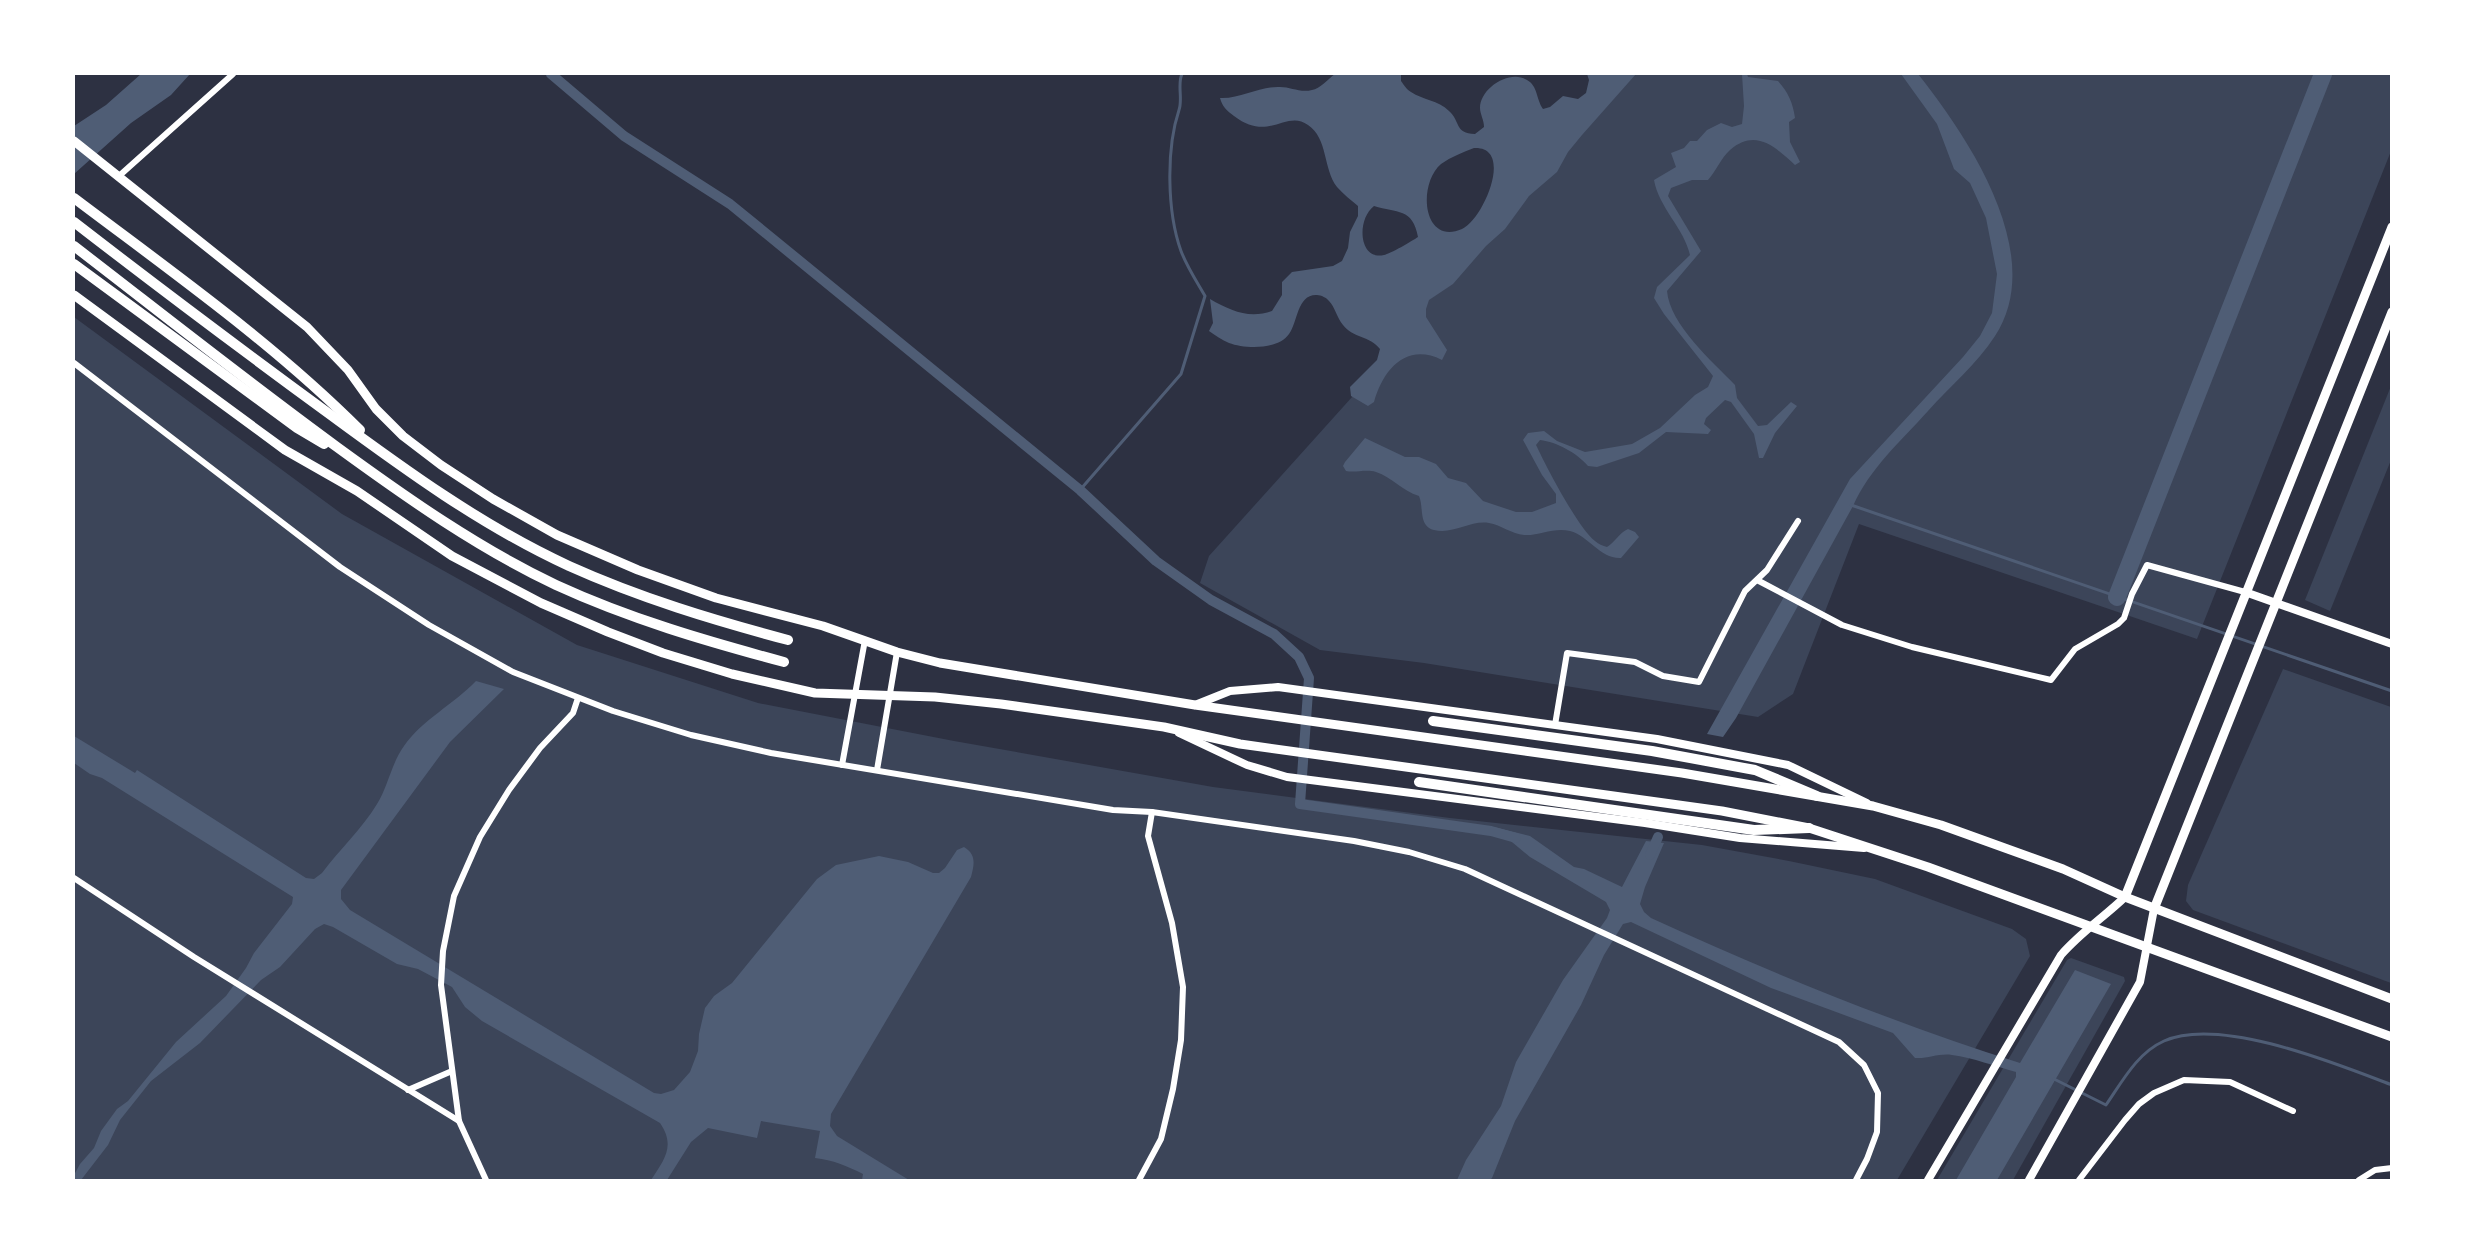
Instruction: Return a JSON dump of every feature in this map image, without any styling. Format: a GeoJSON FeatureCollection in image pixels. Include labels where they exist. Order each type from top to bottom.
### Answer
{"type":"FeatureCollection","features":[{"type":"Feature","properties":{"kind":"highway"},"geometry":{"type":"LineString","coordinates":[[74,198],[207,298],[316,386],[386,455]]}},
{"type":"Feature","properties":{"kind":"highway"},"geometry":{"type":"LineString","coordinates":[[74,222],[198,318],[386,455],[448,498],[507,533],[567,565],[629,591],[707,619],[788,640]]}},
{"type":"Feature","properties":{"kind":"highway"},"geometry":{"type":"LineString","coordinates":[[74,246],[394,488]]}},
{"type":"Feature","properties":{"kind":"highway"},"geometry":{"type":"LineString","coordinates":[[74,264],[297,428],[497,554],[556,585],[630,616],[700,639],[784,662]]}},
{"type":"Feature","properties":{"kind":"highway"},"geometry":{"type":"LineString","coordinates":[[1433,721],[1652,751],[1755,770],[1816,796]]}},
{"type":"Feature","properties":{"kind":"highway"},"geometry":{"type":"LineString","coordinates":[[1419,782],[1754,830],[1809,828]]}},
{"type":"Feature","properties":{"kind":"main road"},"geometry":{"type":"LineString","coordinates":[[74,141],[307,327],[348,370],[376,409],[403,436],[441,465],[493,499],[557,535],[638,570],[716,598],[823,626],[897,652],[940,663],[1195,705],[1682,773],[1874,806],[1927,821],[2063,869],[2154,909],[2391,999]]}},
{"type":"Feature","properties":{"kind":"main road"},"geometry":{"type":"LineString","coordinates":[[1928,1180],[2061,955],[2074,939],[2094,926],[2125,897],[2391,227]]}},
{"type":"Feature","properties":{"kind":"main road"},"geometry":{"type":"LineString","coordinates":[[74,295],[285,450],[357,491],[452,556],[541,603],[663,653],[732,674],[815,693],[935,697],[1001,704],[1164,727],[1240,744],[1722,811],[1809,828],[2094,926],[2391,1037]]}},
{"type":"Feature","properties":{"kind":"main road"},"geometry":{"type":"LineString","coordinates":[[2029,1180],[2140,982],[2145,946],[2154,909],[2391,312]]}},
{"type":"Feature","properties":{"kind":"street"},"geometry":{"type":"LineString","coordinates":[[119,176],[233,74]]}},
{"type":"Feature","properties":{"kind":"street"},"geometry":{"type":"LineString","coordinates":[[74,363],[288,529],[378,593],[504,667],[578,698],[691,735],[771,753],[1113,810],[1152,812],[1354,841],[1410,852],[1465,869],[1625,942],[1839,1042],[1864,1065],[1878,1093],[1877,1132],[1856,1180]]}},
{"type":"Feature","properties":{"kind":"street"},"geometry":{"type":"LineString","coordinates":[[1556,725],[1567,653],[1635,662],[1663,676],[1699,682],[1745,591],[1767,570],[1798,521]]}},
{"type":"Feature","properties":{"kind":"street"},"geometry":{"type":"LineString","coordinates":[[1757,580],[1842,625],[1912,646],[2051,680],[2075,649],[2118,624],[2124,618],[2132,594],[2147,565],[2245,592],[2391,644]]}},
{"type":"Feature","properties":{"kind":"street"},"geometry":{"type":"LineString","coordinates":[[842,765],[865,640]]}},
{"type":"Feature","properties":{"kind":"street"},"geometry":{"type":"LineString","coordinates":[[876,770],[897,652]]}},
{"type":"Feature","properties":{"kind":"street"},"geometry":{"type":"LineString","coordinates":[[1195,705],[1230,691],[1278,687],[1657,739],[1788,765],[1874,806]]}},
{"type":"Feature","properties":{"kind":"street"},"geometry":{"type":"LineString","coordinates":[[486,1180],[459,1121],[441,983],[442,960],[454,896],[480,837],[508,790],[540,748],[573,712],[578,698]]}},
{"type":"Feature","properties":{"kind":"street"},"geometry":{"type":"LineString","coordinates":[[1164,727],[1207,744],[1247,765],[1287,777],[1645,823],[1740,838],[1872,849]]}},
{"type":"Feature","properties":{"kind":"street"},"geometry":{"type":"LineString","coordinates":[[1139,1180],[1161,1139],[1173,1089],[1181,1040],[1183,987],[1172,922],[1148,836],[1152,812]]}},
{"type":"Feature","properties":{"kind":"street"},"geometry":{"type":"LineString","coordinates":[[74,878],[254,994],[459,1121]]}},
{"type":"Feature","properties":{"kind":"street"},"geometry":{"type":"LineString","coordinates":[[408,1090],[452,1071]]}},
{"type":"Feature","properties":{"kind":"street"},"geometry":{"type":"LineString","coordinates":[[2079,1180],[2139,1104],[2154,1093],[2184,1080],[2230,1082],[2293,1111]]}},
{"type":"Feature","properties":{"kind":"street"},"geometry":{"type":"LineString","coordinates":[[2359,1180],[2375,1170],[2391,1168]]}},
{"type":"Feature","properties":{"kind":"shaded area"},"geometry":{"type":"Polygon","coordinates":[[[141,74],[190,74],[171,95],[131,123],[74,174],[74,126],[106,105],[141,74]]]}},
{"type":"Feature","properties":{"kind":"shaded area"},"geometry":{"type":"Polygon","coordinates":[[[1335,74],[1401,74],[1401,81],[1410,91],[1445,107],[1464,132],[1475,134],[1484,127],[1481,101],[1490,87],[1505,79],[1520,77],[1531,83],[1543,109],[1550,107],[1563,96],[1578,99],[1586,93],[1589,80],[1587,74],[1636,74],[1568,152],[1557,172],[1529,196],[1505,229],[1486,246],[1453,284],[1429,300],[1426,317],[1447,350],[1442,360],[1429,355],[1417,354],[1398,362],[1383,379],[1374,402],[1368,406],[1351,396],[1350,387],[1377,360],[1380,349],[1347,329],[1331,303],[1324,297],[1317,295],[1305,299],[1289,334],[1277,343],[1261,347],[1236,345],[1209,331],[1213,323],[1210,299],[1225,307],[1248,314],[1272,311],[1282,295],[1282,282],[1292,272],[1333,266],[1342,261],[1348,248],[1350,232],[1358,216],[1358,206],[1337,187],[1329,172],[1319,138],[1308,125],[1300,121],[1292,121],[1257,127],[1234,116],[1227,110],[1220,98],[1235,97],[1272,87],[1312,90],[1321,86],[1335,74]],[[1474,148],[1445,161],[1433,174],[1427,198],[1428,211],[1432,221],[1439,229],[1449,232],[1462,229],[1470,223],[1486,199],[1494,170],[1492,159],[1486,151],[1474,148]],[[1374,206],[1364,220],[1363,229],[1365,246],[1369,252],[1384,255],[1418,237],[1416,228],[1408,216],[1374,206]]]}},
{"type":"Feature","properties":{"kind":"shaded area"},"geometry":{"type":"Polygon","coordinates":[[[1618,74],[2391,74],[2391,151],[2197,639],[1859,524],[1793,694],[1758,717],[1424,663],[1320,650],[1200,583],[1209,556],[1388,357],[1450,259],[1618,74]]]}},
{"type":"Feature","properties":{"kind":"shaded area"},"geometry":{"type":"Polygon","coordinates":[[[1742,74],[1778,81],[1785,89],[1795,118],[1789,122],[1790,142],[1800,162],[1795,165],[1765,142],[1748,141],[1730,150],[1708,180],[1692,180],[1671,188],[1668,196],[1701,251],[1667,291],[1670,304],[1684,329],[1704,354],[1735,385],[1737,398],[1758,426],[1767,425],[1791,402],[1797,406],[1775,433],[1763,458],[1759,458],[1754,434],[1731,402],[1725,400],[1706,418],[1704,424],[1711,430],[1708,434],[1666,432],[1639,453],[1597,467],[1588,466],[1560,446],[1540,440],[1536,445],[1555,481],[1571,510],[1595,541],[1607,547],[1628,529],[1639,537],[1621,558],[1607,555],[1583,537],[1564,530],[1524,535],[1493,524],[1482,523],[1448,531],[1434,530],[1426,525],[1419,496],[1376,472],[1346,471],[1343,466],[1345,462],[1365,438],[1405,457],[1419,457],[1436,464],[1448,478],[1466,483],[1483,501],[1516,512],[1532,512],[1556,503],[1556,494],[1542,475],[1523,440],[1528,433],[1544,431],[1557,441],[1585,452],[1632,444],[1660,428],[1695,395],[1708,387],[1713,376],[1654,298],[1657,287],[1690,255],[1683,236],[1661,200],[1654,180],[1676,167],[1671,153],[1684,148],[1690,141],[1697,141],[1707,130],[1721,123],[1732,127],[1742,124],[1744,106],[1742,74]]]}},
{"type":"Feature","properties":{"kind":"shaded area"},"geometry":{"type":"Polygon","coordinates":[[[1901,74],[1918,74],[1938,100],[1959,130],[1995,198],[2007,234],[2012,270],[2009,304],[1995,336],[1980,356],[1897,444],[1868,479],[1736,718],[1723,737],[1707,734],[1850,479],[1963,357],[1980,336],[1992,313],[1997,274],[1986,218],[1970,183],[1954,169],[1937,124],[1901,74]]]}},
{"type":"Feature","properties":{"kind":"shaded area"},"geometry":{"type":"Polygon","coordinates":[[[74,317],[342,514],[577,645],[758,703],[954,741],[1213,787],[1450,818],[1702,845],[1875,879],[2012,929],[2026,939],[2030,956],[1897,1180],[74,1180],[74,317]]]}},
{"type":"Feature","properties":{"kind":"shaded area"},"geometry":{"type":"Polygon","coordinates":[[[2391,386],[2391,460],[2330,611],[2305,600],[2391,386]]]}},
{"type":"Feature","properties":{"kind":"shaded area"},"geometry":{"type":"Polygon","coordinates":[[[2283,669],[2391,707],[2391,983],[2193,910],[2186,901],[2188,885],[2283,669]]]}},
{"type":"Feature","properties":{"kind":"shaded area"},"geometry":{"type":"Polygon","coordinates":[[[476,681],[504,689],[450,742],[341,890],[341,899],[350,910],[654,1093],[661,1094],[674,1090],[690,1072],[698,1051],[705,1008],[714,996],[732,983],[817,879],[836,865],[879,856],[908,862],[933,873],[939,873],[957,850],[964,847],[971,853],[973,868],[971,877],[831,1114],[830,1126],[837,1136],[909,1180],[862,1180],[863,1174],[857,1171],[815,1158],[820,1131],[761,1121],[757,1138],[708,1128],[691,1142],[667,1180],[651,1180],[664,1159],[668,1146],[665,1131],[660,1123],[482,1021],[465,1007],[452,987],[418,969],[397,964],[324,924],[315,929],[280,967],[261,980],[200,1043],[151,1081],[120,1120],[108,1145],[81,1180],[74,1180],[80,1164],[94,1148],[101,1131],[117,1109],[128,1101],[176,1042],[226,996],[254,953],[292,904],[293,897],[102,778],[90,774],[74,763],[74,736],[135,773],[137,770],[306,878],[314,879],[322,873],[371,813],[381,797],[400,753],[411,737],[476,681]]]}},
{"type":"Feature","properties":{"kind":"shaded area"},"geometry":{"type":"Polygon","coordinates":[[[1494,827],[1530,836],[1574,867],[1584,869],[1622,887],[1646,841],[1664,843],[1640,904],[1651,918],[1833,996],[2020,1063],[2075,970],[2111,984],[1997,1180],[1956,1180],[2016,1077],[2016,1072],[1952,1055],[1915,1058],[1893,1033],[1771,988],[1631,922],[1623,924],[1604,955],[1581,1005],[1515,1121],[1492,1178],[1490,1180],[1457,1180],[1466,1160],[1501,1106],[1516,1062],[1563,980],[1607,918],[1610,910],[1606,902],[1530,857],[1494,827]]]}},
{"type":"Feature","properties":{"kind":"shaded area"},"geometry":{"type":"Polygon","coordinates":[[[2071,958],[2124,977],[2125,981],[2013,1180],[1937,1180],[2067,960],[2071,958]]]}},
{"type":"Feature","properties":{"kind":"waterway"},"geometry":{"type":"LineString","coordinates":[[551,74],[624,136],[730,204],[1080,490],[1156,561],[1211,600],[1274,634],[1299,657],[1309,678],[1300,804],[1491,831],[1516,838]]}},
{"type":"Feature","properties":{"kind":"waterway"},"geometry":{"type":"LineString","coordinates":[[1080,490],[1181,374],[1205,296],[1181,251],[1176,235],[1171,200],[1170,161],[1180,106],[1182,74]]}},
{"type":"Feature","properties":{"kind":"waterway"},"geometry":{"type":"LineString","coordinates":[[2117,597],[2323,74]]}},
{"type":"Feature","properties":{"kind":"waterway"},"geometry":{"type":"LineString","coordinates":[[1851,505],[2392,691]]}},
{"type":"Feature","properties":{"kind":"waterway"},"geometry":{"type":"LineString","coordinates":[[1650,855],[1658,837]]}},
{"type":"Feature","properties":{"kind":"waterway"},"geometry":{"type":"LineString","coordinates":[[2054,1079],[2106,1105],[2138,1060],[2154,1046],[2188,1035],[2216,1034],[2246,1038],[2310,1055],[2392,1085]]}}]}
